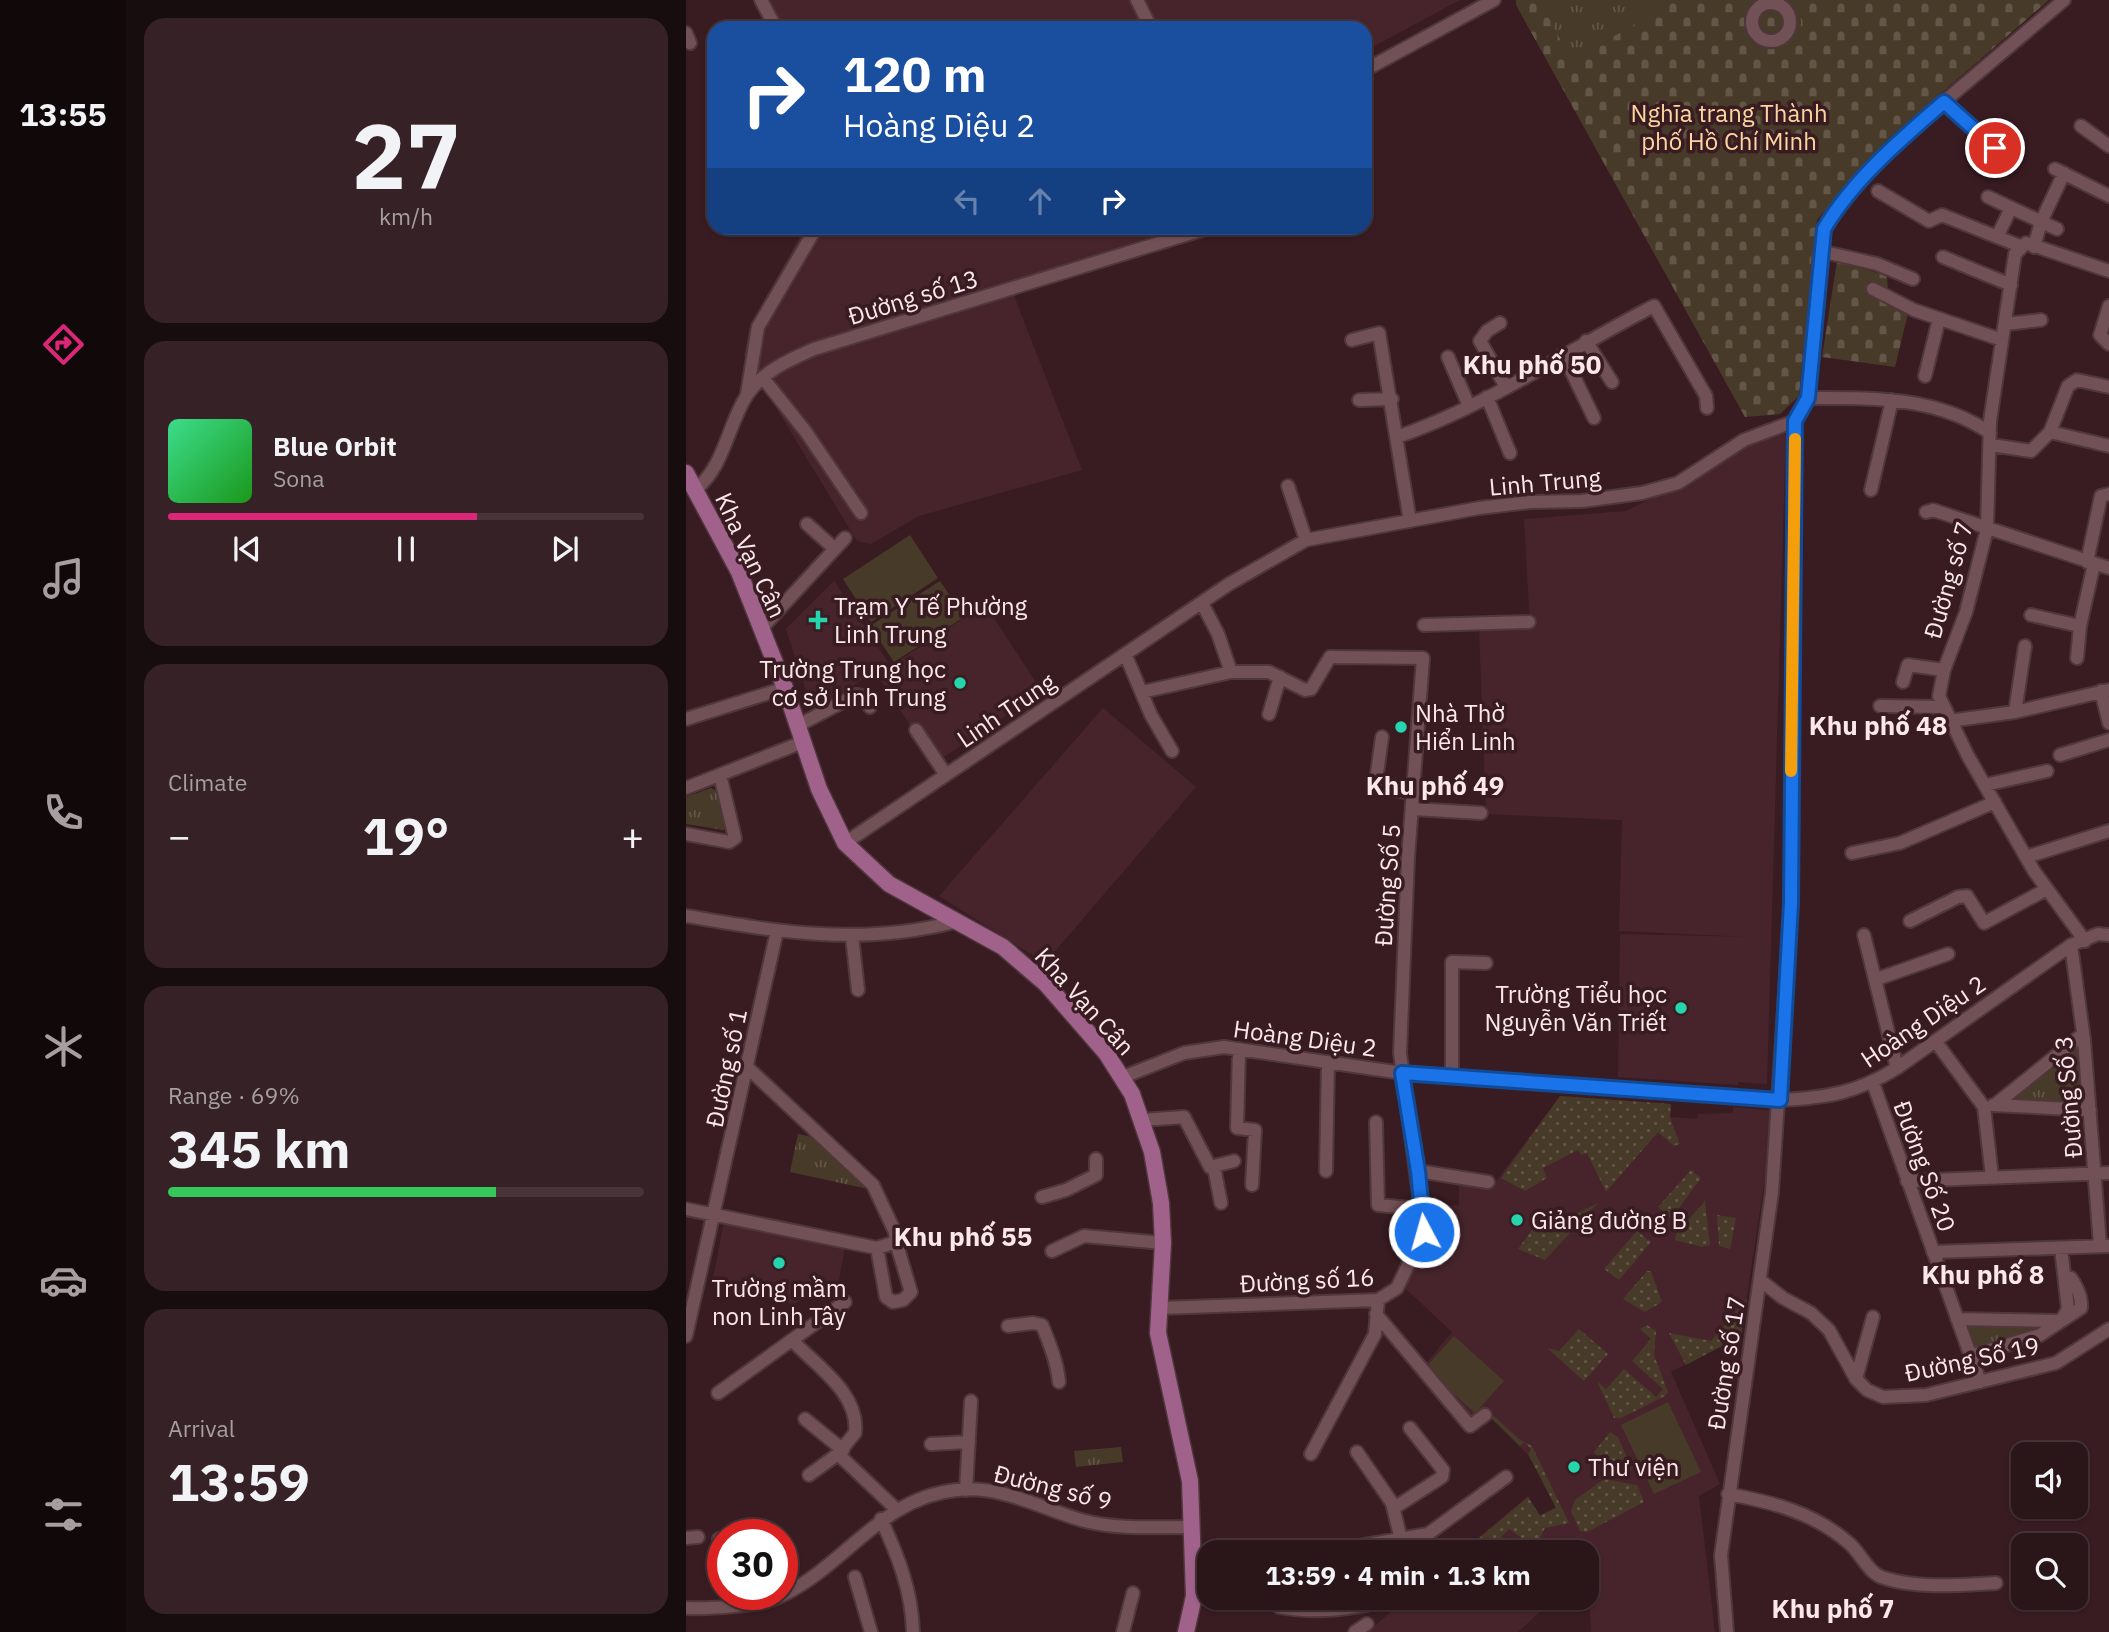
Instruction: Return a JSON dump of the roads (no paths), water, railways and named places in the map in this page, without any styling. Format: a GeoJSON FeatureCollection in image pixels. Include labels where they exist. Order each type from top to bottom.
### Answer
{"type":"FeatureCollection","features":[{"type":"Feature","properties":{"kind":"main road","name":"Kha Vạn Cân"},"geometry":{"type":"LineString","coordinates":[[688,478],[727,547],[785,688],[819,789],[845,843],[889,884],[1003,947],[1046,984],[1124,1077],[1152,1152],[1161,1203],[1163,1243],[1158,1333],[1190,1481],[1192,1528],[1197,1548]]}},
{"type":"Feature","properties":{"kind":"main road","name":"Kha Vạn Cân"},"geometry":{"type":"LineString","coordinates":[[1186,1632],[1197,1607]]}},
{"type":"Feature","properties":{"kind":"street"},"geometry":{"type":"LineString","coordinates":[[761,0],[772,21]]}},
{"type":"Feature","properties":{"kind":"street"},"geometry":{"type":"LineString","coordinates":[[1137,0],[1148,21]]}},
{"type":"Feature","properties":{"kind":"street"},"geometry":{"type":"LineString","coordinates":[[1372,66],[1494,0]]}},
{"type":"Feature","properties":{"kind":"street"},"geometry":{"type":"LineString","coordinates":[[1795,421],[1808,398],[1820,251],[1824,229],[1833,213],[1874,166],[1944,102],[2064,0]]}},
{"type":"Feature","properties":{"kind":"street"},"geometry":{"type":"LineString","coordinates":[[1944,102],[1995,148]]}},
{"type":"Feature","properties":{"kind":"street"},"geometry":{"type":"LineString","coordinates":[[2081,126],[2109,146]]}},
{"type":"Feature","properties":{"kind":"street"},"geometry":{"type":"LineString","coordinates":[[2034,247],[2059,171],[2109,196]]}},
{"type":"Feature","properties":{"kind":"street"},"geometry":{"type":"LineString","coordinates":[[1878,191],[1929,221],[1942,215],[2020,246],[2026,243],[2109,271]]}},
{"type":"Feature","properties":{"kind":"street"},"geometry":{"type":"LineString","coordinates":[[1988,197],[2057,229]]}},
{"type":"Feature","properties":{"kind":"street"},"geometry":{"type":"LineString","coordinates":[[1997,237],[2011,208]]}},
{"type":"Feature","properties":{"kind":"street"},"geometry":{"type":"LineString","coordinates":[[747,394],[758,327],[812,235]]}},
{"type":"Feature","properties":{"kind":"street","name":"Đường số 13"},"geometry":{"type":"LineString","coordinates":[[688,478],[705,482],[717,464],[747,394],[784,362],[814,349],[1185,235]]}},
{"type":"Feature","properties":{"kind":"street","name":"Đường số 7"},"geometry":{"type":"LineString","coordinates":[[2020,246],[2015,254],[2002,340],[1991,439],[1987,528],[1966,612],[1944,670],[1940,696],[1949,720],[2026,857],[2085,941]]}},
{"type":"Feature","properties":{"kind":"street"},"geometry":{"type":"LineString","coordinates":[[1820,251],[1877,264],[1913,279]]}},
{"type":"Feature","properties":{"kind":"street"},"geometry":{"type":"LineString","coordinates":[[1943,257],[2011,285]]}},
{"type":"Feature","properties":{"kind":"street"},"geometry":{"type":"LineString","coordinates":[[1873,289],[1939,319],[2002,340]]}},
{"type":"Feature","properties":{"kind":"street"},"geometry":{"type":"LineString","coordinates":[[1397,437],[1427,426],[1487,397],[1654,306],[1706,396],[1707,408]]}},
{"type":"Feature","properties":{"kind":"street"},"geometry":{"type":"LineString","coordinates":[[2109,306],[2100,335],[2109,344]]}},
{"type":"Feature","properties":{"kind":"street"},"geometry":{"type":"LineString","coordinates":[[1925,376],[1939,319]]}},
{"type":"Feature","properties":{"kind":"street"},"geometry":{"type":"LineString","coordinates":[[2006,324],[2041,320]]}},
{"type":"Feature","properties":{"kind":"street"},"geometry":{"type":"LineString","coordinates":[[1500,323],[1486,331],[1480,341],[1506,387]]}},
{"type":"Feature","properties":{"kind":"street"},"geometry":{"type":"LineString","coordinates":[[1352,340],[1379,333],[1410,521]]}},
{"type":"Feature","properties":{"kind":"street"},"geometry":{"type":"LineString","coordinates":[[1586,341],[1612,382]]}},
{"type":"Feature","properties":{"kind":"street"},"geometry":{"type":"LineString","coordinates":[[1563,354],[1594,418]]}},
{"type":"Feature","properties":{"kind":"street"},"geometry":{"type":"LineString","coordinates":[[1448,357],[1469,406]]}},
{"type":"Feature","properties":{"kind":"street"},"geometry":{"type":"LineString","coordinates":[[763,378],[806,432],[861,513]]}},
{"type":"Feature","properties":{"kind":"street"},"geometry":{"type":"LineString","coordinates":[[1808,398],[1892,400],[1950,411],[1970,419],[1991,439],[2031,452],[2050,432],[2068,386],[2077,380],[2109,387]]}},
{"type":"Feature","properties":{"kind":"street"},"geometry":{"type":"LineString","coordinates":[[1487,397],[1510,453]]}},
{"type":"Feature","properties":{"kind":"street"},"geometry":{"type":"LineString","coordinates":[[1359,400],[1392,399]]}},
{"type":"Feature","properties":{"kind":"street"},"geometry":{"type":"LineString","coordinates":[[1871,490],[1892,400]]}},
{"type":"Feature","properties":{"kind":"street","name":"Linh Trung"},"geometry":{"type":"LineString","coordinates":[[845,843],[1239,578],[1306,540],[1357,528],[1479,508],[1642,494],[1678,482],[1744,440],[1795,421]]}},
{"type":"Feature","properties":{"kind":"street","name":"Đường số 17"},"geometry":{"type":"LineString","coordinates":[[1727,1632],[1721,1555],[1727,1494],[1760,1280],[1780,1100],[1791,903],[1795,421]]}},
{"type":"Feature","properties":{"kind":"street"},"geometry":{"type":"LineString","coordinates":[[2050,432],[2109,446]]}},
{"type":"Feature","properties":{"kind":"street"},"geometry":{"type":"LineString","coordinates":[[1288,486],[1306,540]]}},
{"type":"Feature","properties":{"kind":"street"},"geometry":{"type":"LineString","coordinates":[[2077,657],[2090,563],[2106,494]]}},
{"type":"Feature","properties":{"kind":"street"},"geometry":{"type":"LineString","coordinates":[[1926,512],[1933,510],[2109,568]]}},
{"type":"Feature","properties":{"kind":"street"},"geometry":{"type":"LineString","coordinates":[[807,524],[835,550]]}},
{"type":"Feature","properties":{"kind":"street"},"geometry":{"type":"LineString","coordinates":[[761,628],[845,538]]}},
{"type":"Feature","properties":{"kind":"street"},"geometry":{"type":"LineString","coordinates":[[1202,603],[1218,634],[1231,672]]}},
{"type":"Feature","properties":{"kind":"street"},"geometry":{"type":"LineString","coordinates":[[2031,615],[2080,626]]}},
{"type":"Feature","properties":{"kind":"street"},"geometry":{"type":"LineString","coordinates":[[1424,625],[1529,622]]}},
{"type":"Feature","properties":{"kind":"street"},"geometry":{"type":"LineString","coordinates":[[2015,712],[2025,646]]}},
{"type":"Feature","properties":{"kind":"street"},"geometry":{"type":"LineString","coordinates":[[1126,656],[1172,751]]}},
{"type":"Feature","properties":{"kind":"street","name":"Đường Số 5"},"geometry":{"type":"LineString","coordinates":[[1280,677],[1305,690],[1311,689],[1330,657],[1423,658],[1408,858],[1402,1073]]}},
{"type":"Feature","properties":{"kind":"street"},"geometry":{"type":"LineString","coordinates":[[1903,682],[1908,665],[1944,670]]}},
{"type":"Feature","properties":{"kind":"street"},"geometry":{"type":"LineString","coordinates":[[1142,692],[1231,672],[1269,672],[1280,677],[1269,714]]}},
{"type":"Feature","properties":{"kind":"street"},"geometry":{"type":"LineString","coordinates":[[686,719],[785,688]]}},
{"type":"Feature","properties":{"kind":"street"},"geometry":{"type":"LineString","coordinates":[[1949,720],[2015,712],[2105,691],[2109,723]]}},
{"type":"Feature","properties":{"kind":"street"},"geometry":{"type":"LineString","coordinates":[[686,788],[720,775],[800,734],[856,695],[862,696],[870,707]]}},
{"type":"Feature","properties":{"kind":"street"},"geometry":{"type":"LineString","coordinates":[[1880,706],[1943,707]]}},
{"type":"Feature","properties":{"kind":"street"},"geometry":{"type":"LineString","coordinates":[[916,730],[946,775]]}},
{"type":"Feature","properties":{"kind":"street"},"geometry":{"type":"LineString","coordinates":[[1382,737],[1375,788],[1414,793]]}},
{"type":"Feature","properties":{"kind":"street"},"geometry":{"type":"LineString","coordinates":[[2060,755],[2109,740]]}},
{"type":"Feature","properties":{"kind":"street"},"geometry":{"type":"LineString","coordinates":[[1985,785],[2047,771]]}},
{"type":"Feature","properties":{"kind":"street"},"geometry":{"type":"LineString","coordinates":[[686,834],[729,842],[735,838],[720,775]]}},
{"type":"Feature","properties":{"kind":"street"},"geometry":{"type":"LineString","coordinates":[[1853,853],[1900,843],[1995,802]]}},
{"type":"Feature","properties":{"kind":"street"},"geometry":{"type":"LineString","coordinates":[[1413,809],[1481,813]]}},
{"type":"Feature","properties":{"kind":"street"},"geometry":{"type":"LineString","coordinates":[[2026,857],[2109,831]]}},
{"type":"Feature","properties":{"kind":"street"},"geometry":{"type":"LineString","coordinates":[[1910,921],[1958,897],[1967,896],[1984,923],[2047,889]]}},
{"type":"Feature","properties":{"kind":"street"},"geometry":{"type":"LineString","coordinates":[[686,916],[777,931],[852,936],[912,933],[954,922]]}},
{"type":"Feature","properties":{"kind":"street","name":"Đường số 1"},"geometry":{"type":"LineString","coordinates":[[686,1336],[691,1299],[701,1278],[777,931]]}},
{"type":"Feature","properties":{"kind":"street"},"geometry":{"type":"LineString","coordinates":[[1864,934],[1897,1068]]}},
{"type":"Feature","properties":{"kind":"street","name":"Hoàng Diệu 2"},"geometry":{"type":"LineString","coordinates":[[1124,1077],[1184,1054],[1224,1047],[1402,1073],[1780,1100],[1829,1098],[1873,1083],[1897,1068],[2071,945],[2098,934],[2109,935]]}},
{"type":"Feature","properties":{"kind":"street"},"geometry":{"type":"LineString","coordinates":[[852,936],[858,990]]}},
{"type":"Feature","properties":{"kind":"street","name":"Đường Số 3"},"geometry":{"type":"LineString","coordinates":[[2071,945],[2090,1110],[2102,1174],[2105,1245]]}},
{"type":"Feature","properties":{"kind":"street"},"geometry":{"type":"LineString","coordinates":[[1877,979],[1948,954]]}},
{"type":"Feature","properties":{"kind":"street"},"geometry":{"type":"LineString","coordinates":[[1452,1075],[1452,962],[1486,963]]}},
{"type":"Feature","properties":{"kind":"street"},"geometry":{"type":"LineString","coordinates":[[1990,1105],[2083,1034]]}},
{"type":"Feature","properties":{"kind":"street"},"geometry":{"type":"LineString","coordinates":[[1936,1042],[1990,1105],[1992,1177]]}},
{"type":"Feature","properties":{"kind":"street"},"geometry":{"type":"LineString","coordinates":[[1239,1050],[1237,1128],[1255,1130],[1252,1185]]}},
{"type":"Feature","properties":{"kind":"street"},"geometry":{"type":"LineString","coordinates":[[1326,1171],[1328,1063]]}},
{"type":"Feature","properties":{"kind":"street"},"geometry":{"type":"LineString","coordinates":[[747,1067],[873,1185],[895,1232],[911,1292],[903,1300],[893,1302],[886,1297],[877,1248]]}},
{"type":"Feature","properties":{"kind":"street","name":"Đường số 16"},"geometry":{"type":"LineString","coordinates":[[1161,1308],[1378,1300],[1397,1288],[1424,1232],[1418,1171],[1402,1073]]}},
{"type":"Feature","properties":{"kind":"street","name":"Đường Số 20"},"geometry":{"type":"LineString","coordinates":[[1873,1083],[1980,1382]]}},
{"type":"Feature","properties":{"kind":"street"},"geometry":{"type":"LineString","coordinates":[[1990,1105],[2090,1110]]}},
{"type":"Feature","properties":{"kind":"street"},"geometry":{"type":"LineString","coordinates":[[1142,1120],[1184,1117],[1207,1163],[1214,1167],[1234,1161]]}},
{"type":"Feature","properties":{"kind":"street"},"geometry":{"type":"LineString","coordinates":[[1376,1122],[1378,1205],[1421,1209]]}},
{"type":"Feature","properties":{"kind":"street"},"geometry":{"type":"LineString","coordinates":[[1042,1197],[1066,1190],[1096,1175],[1096,1159]]}},
{"type":"Feature","properties":{"kind":"street"},"geometry":{"type":"LineString","coordinates":[[1214,1167],[1221,1203]]}},
{"type":"Feature","properties":{"kind":"street"},"geometry":{"type":"LineString","coordinates":[[1418,1171],[1488,1182]]}},
{"type":"Feature","properties":{"kind":"street"},"geometry":{"type":"LineString","coordinates":[[1907,1181],[2102,1174]]}},
{"type":"Feature","properties":{"kind":"street"},"geometry":{"type":"LineString","coordinates":[[686,1209],[877,1248],[896,1242]]}},
{"type":"Feature","properties":{"kind":"street"},"geometry":{"type":"LineString","coordinates":[[1052,1251],[1084,1236],[1163,1243]]}},
{"type":"Feature","properties":{"kind":"street"},"geometry":{"type":"LineString","coordinates":[[1933,1252],[2105,1245]]}},
{"type":"Feature","properties":{"kind":"street"},"geometry":{"type":"LineString","coordinates":[[1970,1356],[2040,1335],[2061,1321],[2068,1309],[2061,1248]]}},
{"type":"Feature","properties":{"kind":"street"},"geometry":{"type":"LineString","coordinates":[[686,1275],[701,1278]]}},
{"type":"Feature","properties":{"kind":"street","name":"Đường Số 19"},"geometry":{"type":"LineString","coordinates":[[1760,1280],[1811,1313],[1829,1330],[1856,1379],[1867,1390],[1883,1397],[1926,1395],[2056,1363],[2109,1329]]}},
{"type":"Feature","properties":{"kind":"street"},"geometry":{"type":"LineString","coordinates":[[1311,1454],[1375,1334],[1378,1300]]}},
{"type":"Feature","properties":{"kind":"street"},"geometry":{"type":"LineString","coordinates":[[718,1394],[845,1303]]}},
{"type":"Feature","properties":{"kind":"street"},"geometry":{"type":"LineString","coordinates":[[1376,1314],[1470,1426],[1485,1415]]}},
{"type":"Feature","properties":{"kind":"street"},"geometry":{"type":"LineString","coordinates":[[1856,1379],[1873,1317]]}},
{"type":"Feature","properties":{"kind":"street"},"geometry":{"type":"LineString","coordinates":[[1957,1319],[2061,1321]]}},
{"type":"Feature","properties":{"kind":"street"},"geometry":{"type":"LineString","coordinates":[[1008,1326],[1033,1322],[1042,1325],[1048,1347],[1057,1362],[1059,1382]]}},
{"type":"Feature","properties":{"kind":"street"},"geometry":{"type":"LineString","coordinates":[[792,1339],[828,1373],[849,1403],[855,1433],[841,1452],[808,1475]]}},
{"type":"Feature","properties":{"kind":"street"},"geometry":{"type":"LineString","coordinates":[[966,1490],[971,1401]]}},
{"type":"Feature","properties":{"kind":"street"},"geometry":{"type":"LineString","coordinates":[[804,1419],[841,1452],[896,1509]]}},
{"type":"Feature","properties":{"kind":"street"},"geometry":{"type":"LineString","coordinates":[[1394,1508],[1442,1477],[1443,1470],[1410,1428]]}},
{"type":"Feature","properties":{"kind":"street"},"geometry":{"type":"LineString","coordinates":[[931,1444],[969,1442]]}},
{"type":"Feature","properties":{"kind":"street"},"geometry":{"type":"LineString","coordinates":[[1357,1452],[1394,1508],[1401,1539]]}},
{"type":"Feature","properties":{"kind":"street"},"geometry":{"type":"LineString","coordinates":[[1395,1540],[1428,1534],[1506,1477]]}},
{"type":"Feature","properties":{"kind":"street","name":"Đường số 9"},"geometry":{"type":"LineString","coordinates":[[798,1587],[896,1509],[956,1489],[995,1492],[1082,1520],[1134,1527],[1192,1528]]}},
{"type":"Feature","properties":{"kind":"street"},"geometry":{"type":"LineString","coordinates":[[1727,1494],[1770,1502],[1815,1518],[1850,1544],[1881,1578],[1937,1586],[1996,1583]]}},
{"type":"Feature","properties":{"kind":"street"},"geometry":{"type":"LineString","coordinates":[[881,1519],[902,1565],[913,1609],[914,1632]]}},
{"type":"Feature","properties":{"kind":"street"},"geometry":{"type":"LineString","coordinates":[[855,1577],[871,1632]]}},
{"type":"Feature","properties":{"kind":"street"},"geometry":{"type":"LineString","coordinates":[[1123,1632],[1133,1593]]}},
{"type":"Feature","properties":{"kind":"street","name":"Đường số 9"},"geometry":{"type":"LineString","coordinates":[[686,1608],[707,1604]]}},
{"type":"Feature","properties":{"kind":"street"},"geometry":{"type":"LineString","coordinates":[[1304,1610],[1328,1610]]}},
{"type":"Feature","properties":{"kind":"street"},"geometry":{"type":"LineString","coordinates":[[1355,1632],[1367,1624]]}},
{"type":"Feature","properties":{"kind":"place","name":"Trạm Y Tế Phường Linh Trung"},"geometry":{"type":"Point","coordinates":[818,620]}},
{"type":"Feature","properties":{"kind":"place","name":"Trường Trung học cơ sở Linh Trung"},"geometry":{"type":"Point","coordinates":[960,683]}},
{"type":"Feature","properties":{"kind":"place","name":"Nhà Thờ Hiển Linh"},"geometry":{"type":"Point","coordinates":[1401,727]}},
{"type":"Feature","properties":{"kind":"place","name":"Trường Tiểu học Nguyễn Văn Triết"},"geometry":{"type":"Point","coordinates":[1681,1008]}},
{"type":"Feature","properties":{"kind":"place","name":"Giảng đường B"},"geometry":{"type":"Point","coordinates":[1517,1220]}},
{"type":"Feature","properties":{"kind":"place","name":"Trường mầm non Linh Tây"},"geometry":{"type":"Point","coordinates":[779,1263]}},
{"type":"Feature","properties":{"kind":"place","name":"Thư viện"},"geometry":{"type":"Point","coordinates":[1574,1467]}},
{"type":"Feature","properties":{"kind":"district","name":"Khu phố 50"},"geometry":{"type":"Point","coordinates":[1532,364]}},
{"type":"Feature","properties":{"kind":"district","name":"Khu phố 48"},"geometry":{"type":"Point","coordinates":[1878,725]}},
{"type":"Feature","properties":{"kind":"district","name":"Khu phố 49"},"geometry":{"type":"Point","coordinates":[1435,785]}},
{"type":"Feature","properties":{"kind":"district","name":"Khu phố 55"},"geometry":{"type":"Point","coordinates":[963,1236]}},
{"type":"Feature","properties":{"kind":"district","name":"Khu phố 8"},"geometry":{"type":"Point","coordinates":[1983,1274]}},
{"type":"Feature","properties":{"kind":"district","name":"Khu phố 7"},"geometry":{"type":"Point","coordinates":[1833,1608]}},
{"type":"Feature","properties":{"kind":"park label","name":"Nghĩa trang Thành phố Hồ Chí Minh"},"geometry":{"type":"Point","coordinates":[1729,127]}}]}
